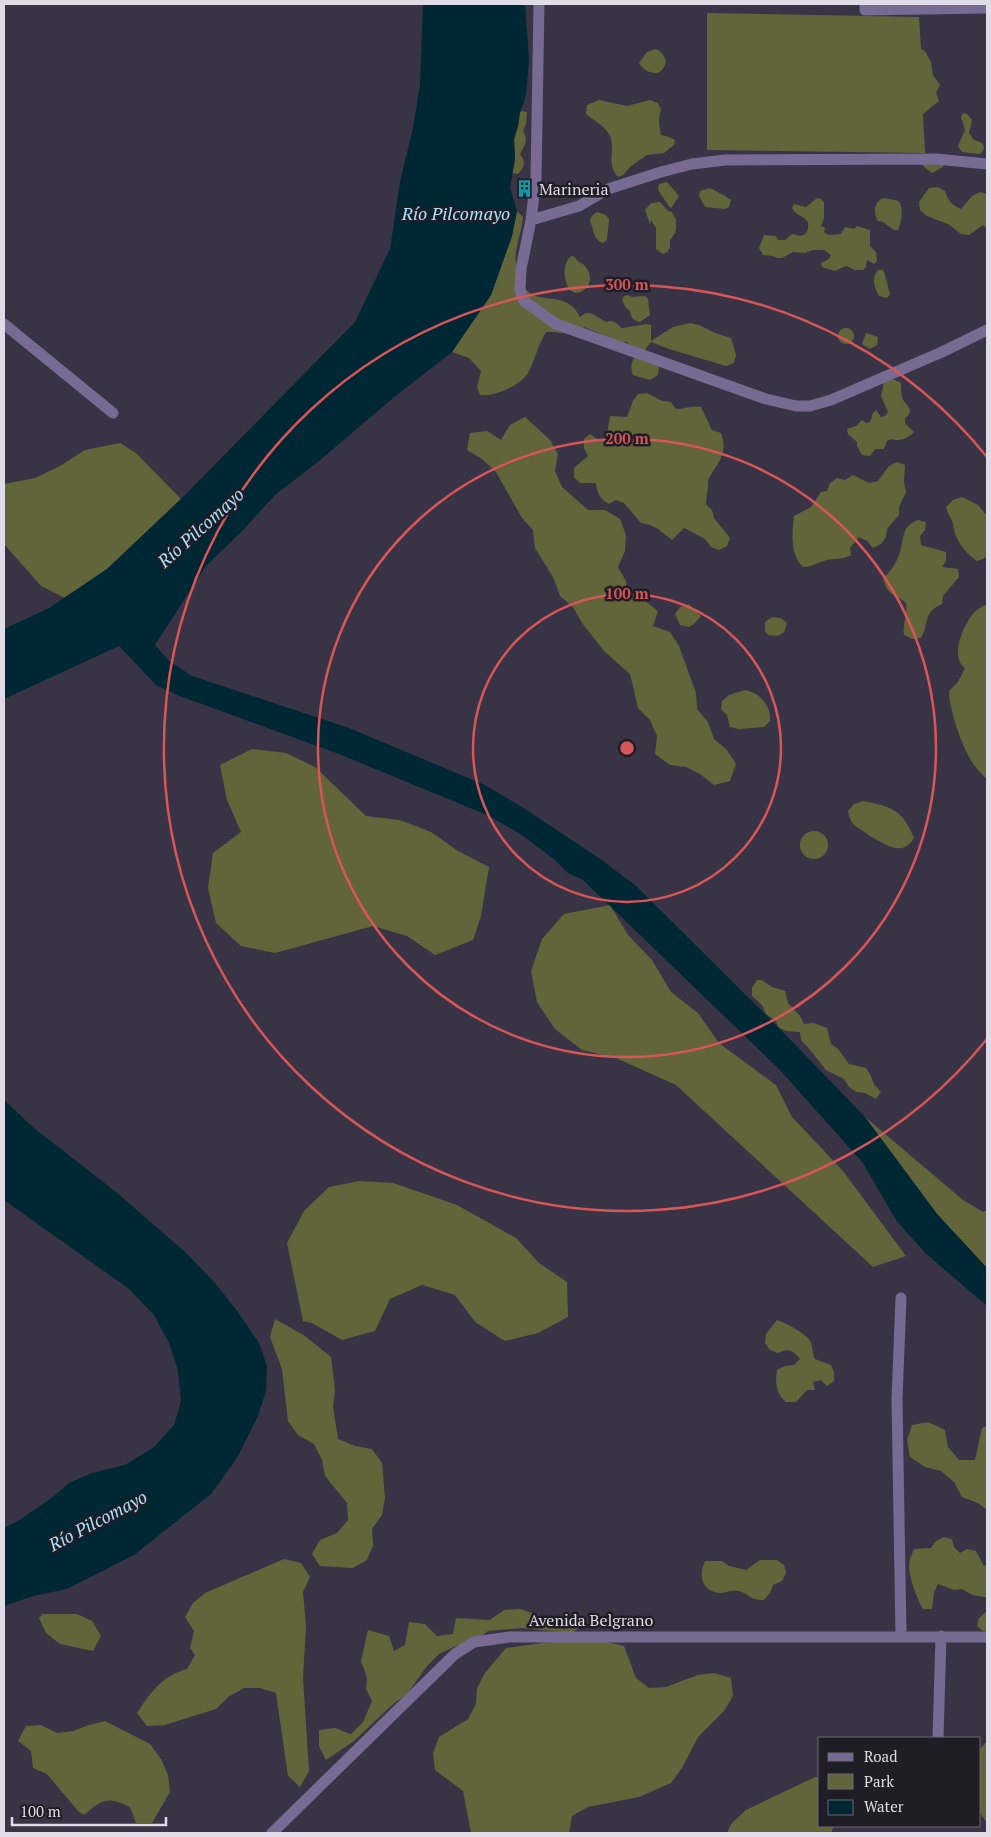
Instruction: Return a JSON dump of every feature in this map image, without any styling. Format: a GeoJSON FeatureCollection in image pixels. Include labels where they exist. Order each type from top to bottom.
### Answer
{"type":"FeatureCollection","features":[{"type":"Feature","properties":{"kind":"street"},"geometry":{"type":"LineString","coordinates":[[539,4],[536,168],[531,220],[521,269],[520,290],[524,301],[534,309],[556,324],[766,398],[796,406],[810,406],[830,400],[942,352],[987,330]]}},
{"type":"Feature","properties":{"kind":"street"},"geometry":{"type":"LineString","coordinates":[[865,4],[866,10],[987,8]]}},
{"type":"Feature","properties":{"kind":"street"},"geometry":{"type":"LineString","coordinates":[[531,220],[579,206],[608,189],[692,164],[725,160],[936,160],[987,164]]}},
{"type":"Feature","properties":{"kind":"street"},"geometry":{"type":"LineString","coordinates":[[4,324],[113,413]]}},
{"type":"Feature","properties":{"kind":"street"},"geometry":{"type":"LineString","coordinates":[[901,1298],[897,1399],[901,1636]]}},
{"type":"Feature","properties":{"kind":"street"},"geometry":{"type":"LineString","coordinates":[[938,1737],[941,1636]]}},
{"type":"Feature","properties":{"kind":"street","name":"Avenida Belgrano"},"geometry":{"type":"LineString","coordinates":[[280,1831],[455,1654],[474,1642],[510,1637],[987,1637]]}},
{"type":"Feature","properties":{"kind":"green space"},"geometry":{"type":"Polygon","coordinates":[[[707,13],[919,17],[921,49],[925,51],[931,62],[933,75],[940,85],[936,93],[939,101],[923,114],[925,153],[707,150],[707,13]]]}},
{"type":"Feature","properties":{"kind":"green space"},"geometry":{"type":"Polygon","coordinates":[[[656,49],[660,51],[666,62],[661,71],[654,73],[646,70],[639,63],[647,52],[656,49]]]}},
{"type":"Feature","properties":{"kind":"green space"},"geometry":{"type":"Polygon","coordinates":[[[599,100],[627,106],[650,100],[658,103],[661,110],[659,122],[661,135],[675,140],[674,145],[664,153],[647,155],[618,177],[612,167],[612,144],[609,135],[604,128],[586,114],[587,105],[599,100]]]}},
{"type":"Feature","properties":{"kind":"green space"},"geometry":{"type":"Polygon","coordinates":[[[520,112],[527,112],[523,131],[526,140],[520,154],[524,164],[518,174],[512,173],[515,159],[514,139],[520,112]]]}},
{"type":"Feature","properties":{"kind":"green space"},"geometry":{"type":"Polygon","coordinates":[[[963,113],[967,114],[972,120],[969,133],[974,140],[982,143],[984,147],[980,154],[962,152],[958,146],[965,130],[961,117],[963,113]]]}},
{"type":"Feature","properties":{"kind":"green space"},"geometry":{"type":"Polygon","coordinates":[[[921,161],[944,163],[943,167],[932,173],[924,167],[921,161]]]}},
{"type":"Feature","properties":{"kind":"green space"},"geometry":{"type":"Polygon","coordinates":[[[667,182],[679,196],[670,208],[658,190],[659,184],[667,182]]]}},
{"type":"Feature","properties":{"kind":"green space"},"geometry":{"type":"Polygon","coordinates":[[[938,187],[945,191],[955,206],[961,209],[972,196],[980,192],[987,194],[987,229],[983,225],[969,235],[961,234],[948,224],[927,216],[920,210],[919,202],[929,188],[938,187]]]}},
{"type":"Feature","properties":{"kind":"green space"},"geometry":{"type":"Polygon","coordinates":[[[709,188],[731,200],[729,207],[725,209],[705,207],[699,196],[700,191],[709,188]]]}},
{"type":"Feature","properties":{"kind":"green space"},"geometry":{"type":"Polygon","coordinates":[[[817,198],[824,202],[824,218],[821,226],[825,228],[824,232],[828,235],[841,234],[845,227],[854,229],[857,226],[870,230],[870,246],[876,252],[877,261],[874,264],[867,260],[866,267],[863,270],[855,270],[846,266],[835,271],[822,267],[821,263],[829,259],[831,255],[824,250],[813,250],[805,253],[793,252],[782,258],[763,255],[759,248],[764,235],[776,236],[778,240],[785,240],[792,234],[800,236],[806,233],[808,222],[795,213],[792,208],[794,204],[806,207],[817,198]]]}},
{"type":"Feature","properties":{"kind":"green space"},"geometry":{"type":"Polygon","coordinates":[[[883,198],[896,200],[901,204],[898,230],[894,230],[876,218],[876,205],[883,198]]]}},
{"type":"Feature","properties":{"kind":"green space"},"geometry":{"type":"Polygon","coordinates":[[[660,202],[668,211],[672,212],[676,220],[676,229],[670,240],[670,248],[663,254],[656,249],[656,228],[651,220],[650,224],[645,210],[651,203],[660,202]]]}},
{"type":"Feature","properties":{"kind":"green space"},"geometry":{"type":"Polygon","coordinates":[[[517,211],[523,217],[516,251],[516,263],[520,280],[527,290],[535,296],[564,301],[573,307],[580,317],[590,313],[607,322],[613,322],[622,328],[651,325],[651,341],[673,327],[690,323],[699,325],[731,338],[736,355],[734,363],[726,366],[651,342],[645,350],[659,367],[658,375],[650,380],[633,375],[632,364],[637,354],[634,348],[626,342],[620,342],[584,327],[580,335],[546,332],[524,378],[506,390],[480,395],[477,387],[481,371],[469,358],[452,352],[491,295],[512,236],[517,211]]]}},
{"type":"Feature","properties":{"kind":"green space"},"geometry":{"type":"Polygon","coordinates":[[[597,212],[606,215],[609,219],[607,240],[603,243],[595,236],[590,220],[597,212]]]}},
{"type":"Feature","properties":{"kind":"green space"},"geometry":{"type":"Polygon","coordinates":[[[571,256],[584,265],[589,274],[588,286],[581,292],[576,293],[572,291],[566,282],[565,270],[571,256]]]}},
{"type":"Feature","properties":{"kind":"green space"},"geometry":{"type":"Polygon","coordinates":[[[878,270],[883,270],[885,275],[890,294],[887,298],[879,296],[875,286],[874,276],[878,270]]]}},
{"type":"Feature","properties":{"kind":"green space"},"geometry":{"type":"Polygon","coordinates":[[[624,296],[632,297],[645,296],[648,299],[650,315],[640,322],[636,321],[622,300],[624,296]]]}},
{"type":"Feature","properties":{"kind":"green space"},"geometry":{"type":"Polygon","coordinates":[[[846,328],[854,336],[846,344],[838,336],[846,328]]]}},
{"type":"Feature","properties":{"kind":"green space"},"geometry":{"type":"Polygon","coordinates":[[[866,333],[878,337],[877,345],[870,349],[862,344],[866,333]]]}},
{"type":"Feature","properties":{"kind":"green space"},"geometry":{"type":"Polygon","coordinates":[[[893,379],[901,383],[903,400],[910,410],[905,418],[905,423],[914,432],[904,439],[891,439],[887,441],[884,449],[875,449],[870,456],[862,455],[857,442],[848,434],[847,429],[856,426],[862,420],[866,423],[870,422],[876,410],[881,417],[885,416],[888,412],[881,396],[884,382],[893,379]]]}},
{"type":"Feature","properties":{"kind":"green space"},"geometry":{"type":"Polygon","coordinates":[[[647,393],[662,401],[671,402],[676,409],[694,406],[701,407],[712,430],[721,433],[724,447],[723,453],[708,480],[706,504],[712,510],[714,518],[730,538],[727,546],[719,550],[711,547],[705,539],[684,528],[672,540],[658,529],[641,523],[624,503],[616,500],[609,504],[603,500],[597,490],[596,483],[580,483],[574,477],[574,468],[588,456],[584,448],[584,439],[590,434],[597,439],[606,441],[610,416],[627,417],[638,394],[647,393]]]}},
{"type":"Feature","properties":{"kind":"green space"},"geometry":{"type":"Polygon","coordinates":[[[525,417],[550,440],[558,454],[555,471],[562,487],[588,510],[605,510],[620,519],[626,535],[625,551],[618,567],[626,581],[627,596],[644,600],[658,611],[653,626],[670,632],[679,646],[696,693],[697,709],[708,722],[714,739],[727,750],[736,764],[730,781],[714,785],[700,774],[686,767],[670,765],[655,754],[657,736],[650,720],[638,708],[630,674],[604,651],[582,623],[573,607],[560,596],[554,579],[535,548],[533,530],[522,518],[496,472],[482,459],[467,450],[470,433],[487,431],[501,440],[510,425],[525,417]]]}},
{"type":"Feature","properties":{"kind":"green space"},"geometry":{"type":"Polygon","coordinates":[[[120,443],[136,453],[181,499],[107,569],[65,598],[41,586],[4,544],[4,484],[35,478],[60,466],[85,450],[120,443]]]}},
{"type":"Feature","properties":{"kind":"green space"},"geometry":{"type":"Polygon","coordinates":[[[897,462],[905,465],[904,482],[906,492],[899,507],[899,515],[887,529],[886,537],[881,544],[873,548],[867,541],[859,537],[850,548],[851,555],[803,567],[794,550],[794,516],[811,507],[821,492],[827,491],[830,483],[837,478],[845,480],[853,475],[869,483],[878,481],[889,466],[897,462]]]}},
{"type":"Feature","properties":{"kind":"green space"},"geometry":{"type":"Polygon","coordinates":[[[962,497],[978,505],[987,516],[987,554],[985,558],[977,561],[958,541],[953,522],[946,509],[953,500],[962,497]]]}},
{"type":"Feature","properties":{"kind":"green space"},"geometry":{"type":"Polygon","coordinates":[[[918,520],[926,522],[925,530],[920,536],[921,545],[946,552],[946,561],[942,567],[958,569],[959,577],[943,596],[942,604],[929,614],[921,638],[913,639],[904,635],[906,603],[891,594],[883,578],[897,561],[907,528],[918,520]]]}},
{"type":"Feature","properties":{"kind":"green space"},"geometry":{"type":"Polygon","coordinates":[[[689,604],[701,616],[689,627],[680,625],[675,614],[680,607],[689,604]]]}},
{"type":"Feature","properties":{"kind":"green space"},"geometry":{"type":"Polygon","coordinates":[[[987,604],[987,780],[974,765],[964,747],[954,717],[949,691],[958,682],[965,668],[958,657],[961,635],[974,613],[987,604]]]}},
{"type":"Feature","properties":{"kind":"green space"},"geometry":{"type":"Polygon","coordinates":[[[772,617],[781,618],[787,623],[784,632],[778,636],[768,635],[765,631],[765,622],[772,617]]]}},
{"type":"Feature","properties":{"kind":"green space"},"geometry":{"type":"Polygon","coordinates":[[[745,690],[760,697],[769,710],[770,721],[764,727],[739,729],[730,727],[727,715],[721,709],[722,701],[729,695],[745,690]]]}},
{"type":"Feature","properties":{"kind":"green space"},"geometry":{"type":"Polygon","coordinates":[[[252,749],[286,753],[315,767],[366,816],[400,820],[431,832],[458,851],[489,867],[481,916],[473,940],[435,955],[407,936],[373,926],[275,953],[241,946],[216,923],[208,888],[213,853],[241,832],[227,800],[220,765],[252,749]]]}},
{"type":"Feature","properties":{"kind":"green space"},"geometry":{"type":"Polygon","coordinates":[[[863,801],[882,805],[895,811],[910,828],[914,838],[904,847],[893,848],[854,825],[848,811],[854,804],[863,801]]]}},
{"type":"Feature","properties":{"kind":"green space"},"geometry":{"type":"Polygon","coordinates":[[[814,831],[824,835],[828,845],[824,855],[814,859],[804,855],[800,845],[804,835],[814,831]]]}},
{"type":"Feature","properties":{"kind":"green space"},"geometry":{"type":"Polygon","coordinates":[[[610,905],[628,935],[652,960],[671,992],[698,1013],[719,1043],[776,1085],[792,1117],[843,1171],[906,1256],[873,1267],[676,1085],[616,1058],[582,1050],[555,1029],[537,1002],[531,971],[542,939],[564,914],[610,905]]]}},
{"type":"Feature","properties":{"kind":"green space"},"geometry":{"type":"Polygon","coordinates":[[[757,980],[762,980],[772,987],[785,991],[788,1003],[800,1016],[804,1024],[814,1023],[827,1028],[831,1044],[838,1049],[849,1064],[866,1068],[874,1084],[881,1092],[876,1099],[865,1093],[856,1092],[849,1087],[844,1079],[826,1070],[801,1040],[800,1032],[786,1031],[778,1027],[776,1021],[766,1014],[762,1005],[752,996],[752,988],[757,980]]]}},
{"type":"Feature","properties":{"kind":"green space"},"geometry":{"type":"Polygon","coordinates":[[[865,1117],[963,1200],[983,1212],[987,1210],[987,1268],[937,1214],[865,1117]]]}},
{"type":"Feature","properties":{"kind":"green space"},"geometry":{"type":"Polygon","coordinates":[[[360,1181],[393,1183],[457,1205],[516,1238],[539,1263],[567,1282],[568,1317],[538,1333],[505,1341],[475,1322],[455,1295],[422,1285],[390,1299],[375,1331],[342,1340],[312,1323],[303,1321],[287,1243],[304,1211],[329,1187],[360,1181]]]}},
{"type":"Feature","properties":{"kind":"green space"},"geometry":{"type":"Polygon","coordinates":[[[275,1319],[305,1336],[331,1357],[335,1390],[333,1407],[338,1439],[355,1446],[372,1449],[382,1463],[385,1498],[382,1515],[372,1529],[373,1546],[367,1560],[353,1568],[320,1566],[312,1554],[320,1540],[337,1533],[348,1520],[347,1503],[325,1476],[322,1460],[314,1444],[298,1435],[288,1421],[282,1369],[270,1337],[275,1319]]]}},
{"type":"Feature","properties":{"kind":"green space"},"geometry":{"type":"Polygon","coordinates":[[[777,1320],[791,1326],[806,1336],[811,1343],[815,1359],[831,1365],[834,1372],[834,1381],[827,1386],[821,1380],[813,1382],[815,1390],[807,1390],[796,1402],[786,1402],[780,1395],[776,1383],[776,1375],[777,1370],[785,1366],[794,1365],[800,1359],[790,1351],[778,1353],[770,1350],[765,1343],[766,1334],[777,1320]]]}},
{"type":"Feature","properties":{"kind":"green space"},"geometry":{"type":"Polygon","coordinates":[[[928,1422],[945,1430],[948,1447],[959,1460],[975,1460],[982,1428],[987,1426],[987,1510],[978,1503],[962,1497],[954,1482],[941,1471],[925,1467],[910,1457],[907,1440],[912,1425],[928,1422]]]}},
{"type":"Feature","properties":{"kind":"green space"},"geometry":{"type":"Polygon","coordinates":[[[944,1537],[952,1539],[954,1547],[960,1553],[967,1549],[976,1551],[984,1566],[987,1565],[987,1597],[980,1597],[962,1589],[954,1590],[938,1584],[934,1592],[932,1609],[923,1609],[912,1582],[909,1570],[910,1559],[914,1549],[931,1548],[936,1541],[944,1537]]]}},
{"type":"Feature","properties":{"kind":"green space"},"geometry":{"type":"Polygon","coordinates":[[[284,1559],[301,1563],[310,1577],[303,1592],[306,1626],[303,1678],[309,1771],[300,1787],[288,1776],[276,1693],[260,1688],[244,1688],[228,1697],[216,1709],[165,1725],[147,1726],[137,1713],[148,1697],[167,1678],[187,1669],[195,1655],[190,1648],[194,1631],[185,1617],[193,1603],[205,1593],[284,1559]]]}},
{"type":"Feature","properties":{"kind":"green space"},"geometry":{"type":"Polygon","coordinates":[[[760,1560],[777,1560],[784,1565],[786,1573],[782,1581],[773,1585],[770,1593],[764,1600],[752,1598],[743,1592],[714,1592],[705,1586],[703,1582],[702,1572],[705,1561],[722,1561],[729,1566],[746,1570],[760,1560]]]}},
{"type":"Feature","properties":{"kind":"green space"},"geometry":{"type":"Polygon","coordinates":[[[520,1609],[553,1620],[570,1619],[587,1622],[572,1633],[521,1628],[488,1631],[474,1642],[456,1646],[439,1654],[427,1666],[407,1694],[392,1705],[354,1741],[326,1760],[319,1746],[319,1730],[335,1728],[351,1734],[363,1722],[372,1701],[366,1689],[367,1678],[361,1661],[368,1630],[389,1636],[394,1651],[405,1645],[409,1622],[425,1624],[437,1636],[453,1634],[456,1618],[490,1620],[504,1610],[520,1609]]]}},
{"type":"Feature","properties":{"kind":"green space"},"geometry":{"type":"Polygon","coordinates":[[[987,1611],[987,1631],[983,1631],[977,1626],[979,1618],[987,1611]]]}},
{"type":"Feature","properties":{"kind":"green space"},"geometry":{"type":"Polygon","coordinates":[[[43,1614],[77,1614],[92,1621],[101,1636],[93,1651],[60,1644],[46,1633],[39,1618],[43,1614]]]}},
{"type":"Feature","properties":{"kind":"green space"},"geometry":{"type":"Polygon","coordinates":[[[556,1641],[607,1642],[624,1646],[636,1678],[649,1688],[666,1687],[698,1675],[714,1673],[731,1678],[733,1696],[724,1711],[698,1737],[682,1768],[671,1783],[639,1797],[588,1807],[572,1816],[569,1833],[471,1833],[463,1791],[435,1770],[433,1753],[439,1737],[468,1719],[476,1704],[477,1688],[485,1673],[506,1648],[556,1641]]]}},
{"type":"Feature","properties":{"kind":"green space"},"geometry":{"type":"Polygon","coordinates":[[[105,1721],[150,1744],[161,1759],[168,1775],[170,1792],[152,1823],[136,1823],[130,1807],[111,1800],[96,1805],[84,1815],[78,1811],[47,1774],[33,1768],[31,1751],[18,1741],[26,1726],[41,1725],[57,1733],[73,1731],[105,1721]]]}},
{"type":"Feature","properties":{"kind":"green space"},"geometry":{"type":"Polygon","coordinates":[[[987,1741],[987,1823],[981,1814],[981,1748],[987,1741]]]}},
{"type":"Feature","properties":{"kind":"green space"},"geometry":{"type":"Polygon","coordinates":[[[818,1777],[818,1827],[834,1827],[831,1833],[727,1833],[731,1824],[746,1810],[818,1777]]]}},
{"type":"Feature","properties":{"kind":"water","name":"Río Pilcomayo"},"geometry":{"type":"Polygon","coordinates":[[[423,4],[525,4],[529,59],[526,96],[514,139],[515,159],[510,188],[517,211],[512,236],[491,295],[452,352],[275,495],[206,566],[155,645],[169,661],[192,676],[349,728],[485,785],[599,858],[635,885],[778,1027],[865,1117],[937,1214],[987,1268],[987,1306],[925,1253],[896,1220],[863,1163],[779,1069],[583,880],[568,873],[555,860],[519,833],[487,815],[339,754],[177,695],[156,685],[119,646],[4,699],[4,629],[49,608],[107,569],[181,499],[355,322],[390,249],[400,182],[413,128],[420,85],[423,4]]]}},
{"type":"Feature","properties":{"kind":"water","name":"Río Pilcomayo"},"geometry":{"type":"Polygon","coordinates":[[[4,1100],[34,1128],[116,1192],[185,1252],[215,1283],[238,1312],[259,1343],[267,1366],[266,1391],[258,1416],[237,1458],[211,1494],[134,1555],[67,1589],[33,1596],[4,1606],[4,1528],[53,1497],[69,1483],[92,1473],[125,1465],[154,1447],[174,1425],[181,1401],[178,1371],[169,1343],[154,1315],[129,1289],[4,1200],[4,1100]]]}},
{"type":"Feature","properties":{"kind":"place","name":"Marineria"},"geometry":{"type":"Point","coordinates":[525,189]}}]}
